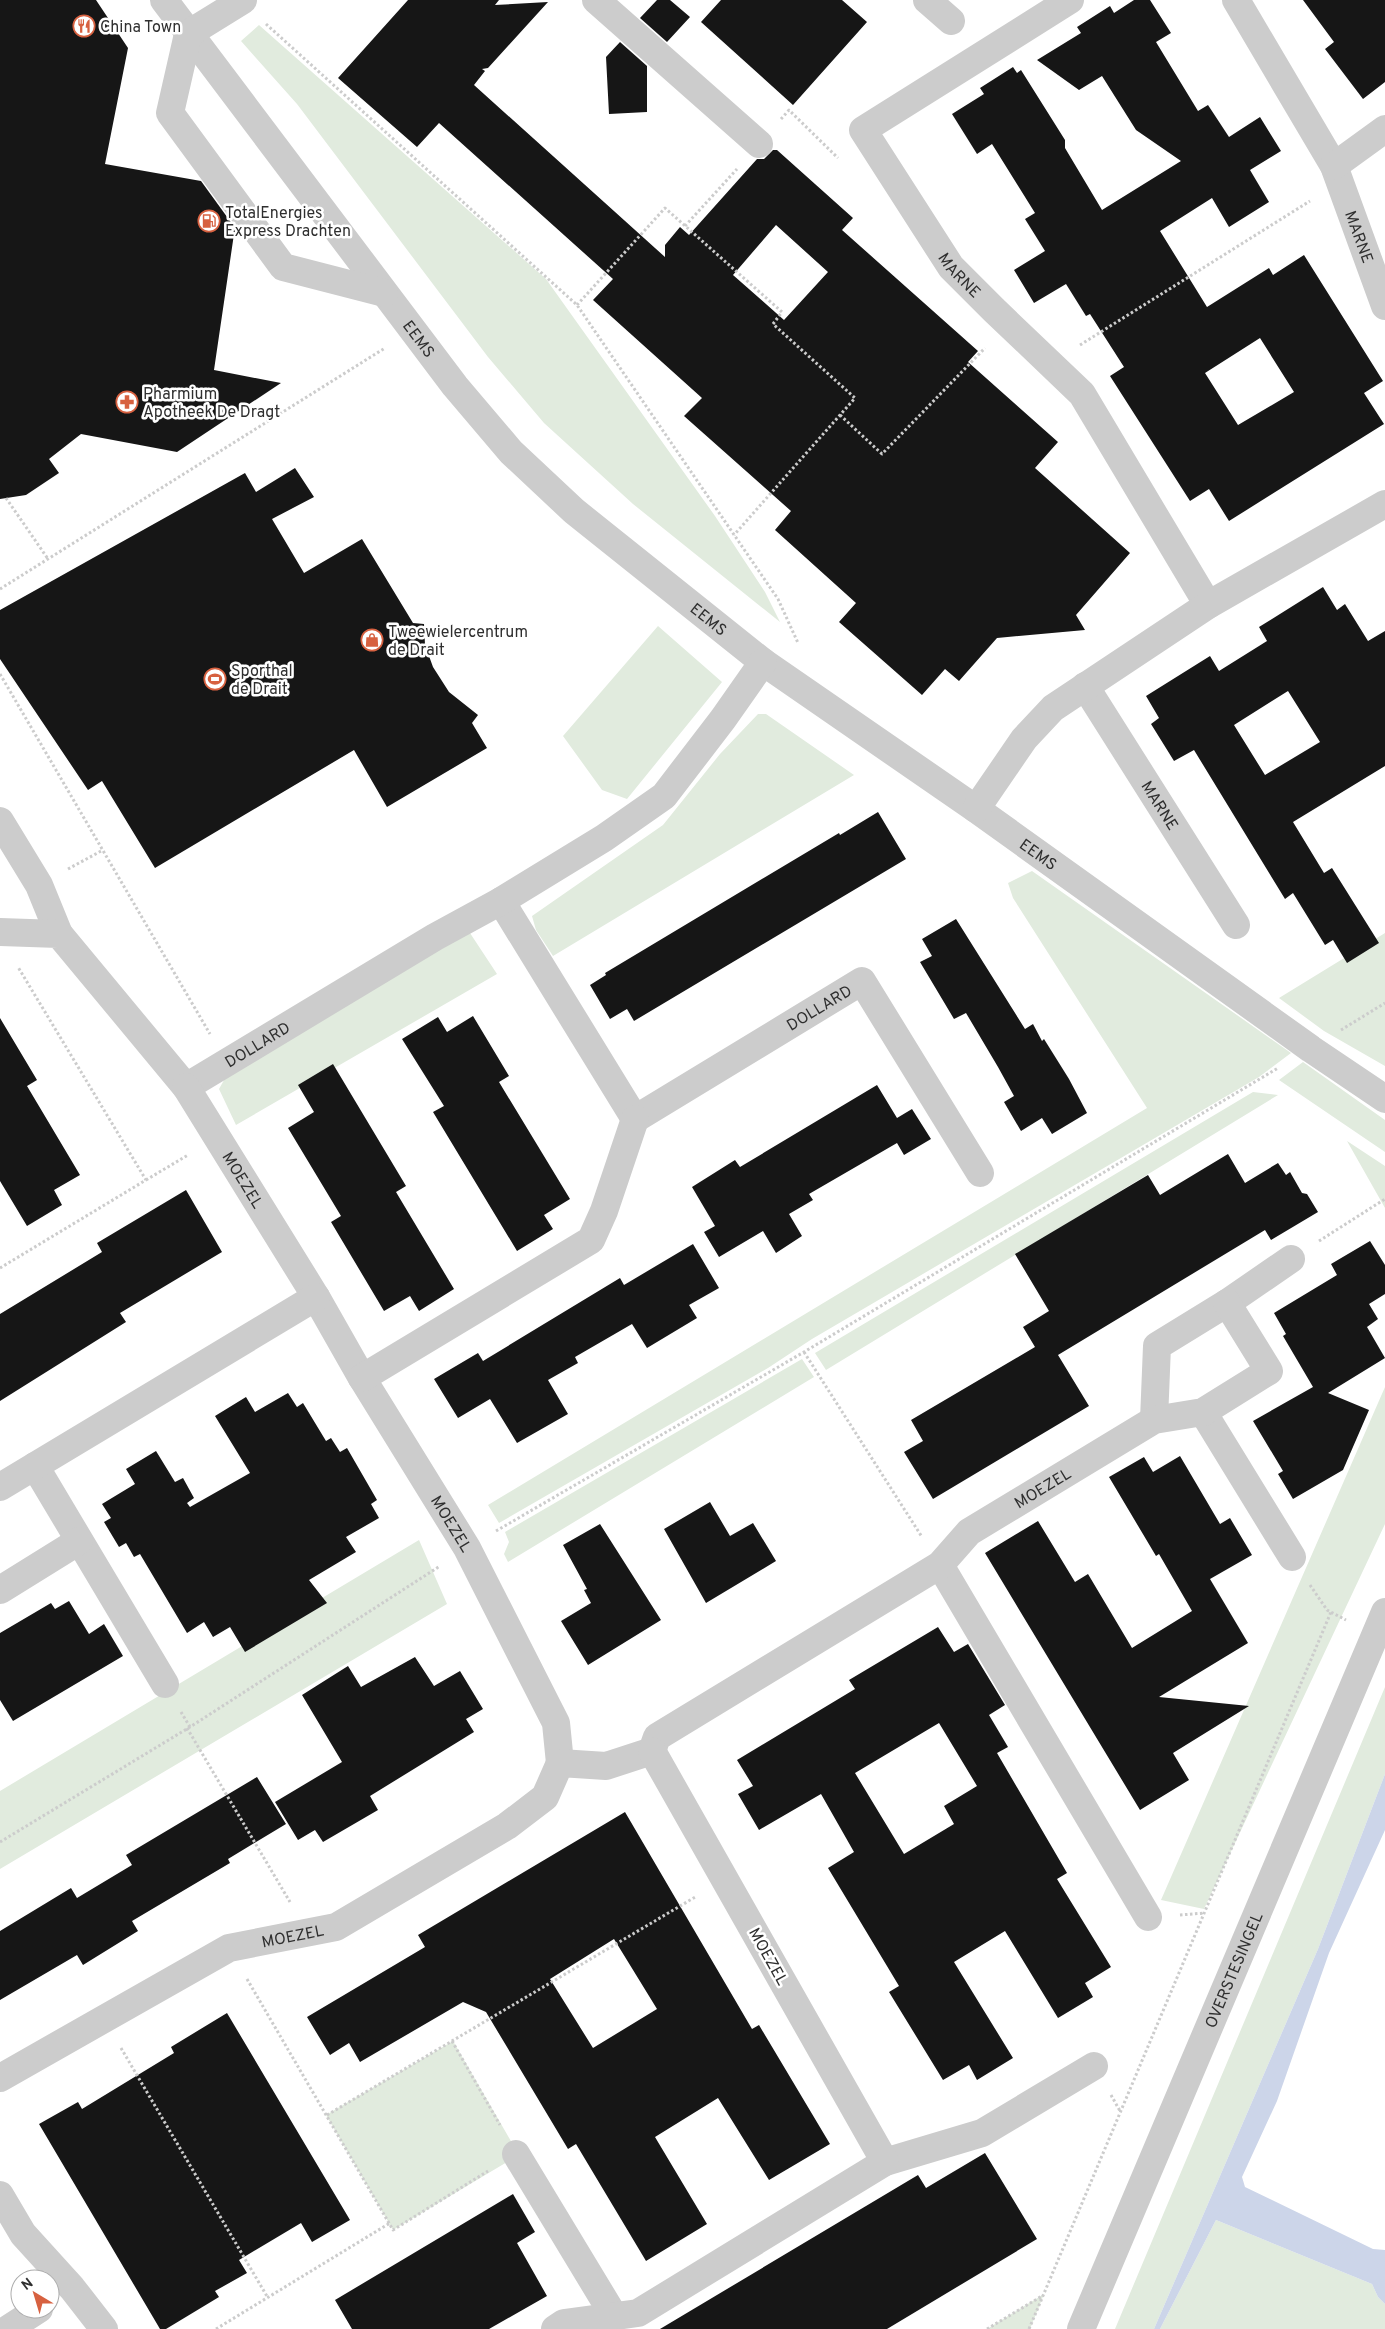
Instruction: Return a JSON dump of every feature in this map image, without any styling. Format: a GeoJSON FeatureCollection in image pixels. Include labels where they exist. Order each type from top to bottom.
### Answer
{"type":"FeatureCollection","features":[{"type":"Feature","properties":{"kind":"street","name":"EEMS"},"geometry":{"type":"LineString","coordinates":[[164,0],[455,386],[511,452],[574,511],[763,662],[976,809],[1311,1049],[1385,1099]]}},
{"type":"Feature","properties":{"kind":"street"},"geometry":{"type":"LineString","coordinates":[[242,0],[188,34],[170,113],[283,267],[384,293]]}},
{"type":"Feature","properties":{"kind":"street"},"geometry":{"type":"LineString","coordinates":[[596,0],[759,144]]}},
{"type":"Feature","properties":{"kind":"street"},"geometry":{"type":"LineString","coordinates":[[927,0],[951,21]]}},
{"type":"Feature","properties":{"kind":"street","name":"MARNE"},"geometry":{"type":"LineString","coordinates":[[1070,0],[863,130],[951,267],[1082,394],[1208,605]]}},
{"type":"Feature","properties":{"kind":"street","name":"MARNE"},"geometry":{"type":"LineString","coordinates":[[1236,0],[1337,174],[1385,306]]}},
{"type":"Feature","properties":{"kind":"street"},"geometry":{"type":"LineString","coordinates":[[1337,174],[1385,129]]}},
{"type":"Feature","properties":{"kind":"street"},"geometry":{"type":"LineString","coordinates":[[976,809],[1024,739],[1053,708],[1208,605],[1385,503]]}},
{"type":"Feature","properties":{"kind":"street","name":"DOLLARD"},"geometry":{"type":"LineString","coordinates":[[186,1087],[604,838],[664,796],[763,662]]}},
{"type":"Feature","properties":{"kind":"street","name":"MARNE"},"geometry":{"type":"LineString","coordinates":[[1085,686],[1236,926]]}},
{"type":"Feature","properties":{"kind":"street"},"geometry":{"type":"LineString","coordinates":[[0,821],[39,886],[59,934],[186,1087]]}},
{"type":"Feature","properties":{"kind":"street"},"geometry":{"type":"LineString","coordinates":[[362,1378],[591,1240],[604,1211],[635,1119],[501,900]]}},
{"type":"Feature","properties":{"kind":"street"},"geometry":{"type":"LineString","coordinates":[[0,932],[59,934]]}},
{"type":"Feature","properties":{"kind":"street","name":"DOLLARD"},"geometry":{"type":"LineString","coordinates":[[635,1119],[862,981],[980,1172]]}},
{"type":"Feature","properties":{"kind":"street","name":"MOEZEL"},"geometry":{"type":"LineString","coordinates":[[0,2078],[229,1948],[336,1927],[507,1826],[545,1798],[560,1763],[556,1723],[468,1548],[362,1378],[316,1297],[186,1087]]}},
{"type":"Feature","properties":{"kind":"street"},"geometry":{"type":"LineString","coordinates":[[1154,1420],[1157,1346],[1227,1303],[1291,1259]]}},
{"type":"Feature","properties":{"kind":"street"},"geometry":{"type":"LineString","coordinates":[[0,1487],[316,1297]]}},
{"type":"Feature","properties":{"kind":"street","name":"MOEZEL"},"geometry":{"type":"LineString","coordinates":[[885,2162],[652,1751],[657,1737],[940,1565],[969,1532],[1154,1420],[1203,1412],[1269,1371],[1227,1303]]}},
{"type":"Feature","properties":{"kind":"street"},"geometry":{"type":"LineString","coordinates":[[1203,1412],[1292,1557]]}},
{"type":"Feature","properties":{"kind":"street"},"geometry":{"type":"LineString","coordinates":[[35,1466],[164,1684]]}},
{"type":"Feature","properties":{"kind":"street"},"geometry":{"type":"LineString","coordinates":[[0,1590],[79,1541]]}},
{"type":"Feature","properties":{"kind":"street"},"geometry":{"type":"LineString","coordinates":[[940,1565],[1148,1917]]}},
{"type":"Feature","properties":{"kind":"street","name":"OVERSTESINGEL"},"geometry":{"type":"LineString","coordinates":[[1081,2329],[1381,1622]]}},
{"type":"Feature","properties":{"kind":"street"},"geometry":{"type":"LineString","coordinates":[[560,1763],[606,1766],[652,1751]]}},
{"type":"Feature","properties":{"kind":"street"},"geometry":{"type":"LineString","coordinates":[[555,2329],[564,2323],[638,2313],[885,2162],[982,2132],[1094,2066]]}},
{"type":"Feature","properties":{"kind":"street"},"geometry":{"type":"LineString","coordinates":[[516,2154],[614,2316]]}},
{"type":"Feature","properties":{"kind":"street"},"geometry":{"type":"LineString","coordinates":[[0,2194],[61,2295],[104,2329]]}},
{"type":"Feature","properties":{"kind":"street"},"geometry":{"type":"LineString","coordinates":[[8,2329],[24,2319]]}},
{"type":"Feature","properties":{"kind":"path"},"geometry":{"type":"LineString","coordinates":[[242,0],[577,305],[778,598],[802,652]]}},
{"type":"Feature","properties":{"kind":"path"},"geometry":{"type":"LineString","coordinates":[[685,226],[789,110],[846,164]]}},
{"type":"Feature","properties":{"kind":"path"},"geometry":{"type":"LineString","coordinates":[[1050,364],[1337,174]]}},
{"type":"Feature","properties":{"kind":"path"},"geometry":{"type":"LineString","coordinates":[[577,305],[665,208],[782,312],[773,324],[855,398],[734,535]]}},
{"type":"Feature","properties":{"kind":"path"},"geometry":{"type":"LineString","coordinates":[[840,415],[882,454],[1008,324]]}},
{"type":"Feature","properties":{"kind":"path"},"geometry":{"type":"LineString","coordinates":[[0,589],[412,331]]}},
{"type":"Feature","properties":{"kind":"path"},"geometry":{"type":"LineString","coordinates":[[6,498],[48,559]]}},
{"type":"Feature","properties":{"kind":"path"},"geometry":{"type":"LineString","coordinates":[[0,674],[226,1062]]}},
{"type":"Feature","properties":{"kind":"path"},"geometry":{"type":"LineString","coordinates":[[15,963],[146,1180]]}},
{"type":"Feature","properties":{"kind":"path"},"geometry":{"type":"LineString","coordinates":[[0,1842],[187,1728],[468,1548],[804,1352],[1385,1003]]}},
{"type":"Feature","properties":{"kind":"path"},"geometry":{"type":"LineString","coordinates":[[0,1268],[217,1137]]}},
{"type":"Feature","properties":{"kind":"path"},"geometry":{"type":"LineString","coordinates":[[1291,1259],[1385,1199]]}},
{"type":"Feature","properties":{"kind":"path"},"geometry":{"type":"LineString","coordinates":[[804,1352],[940,1565]]}},
{"type":"Feature","properties":{"kind":"path"},"geometry":{"type":"LineString","coordinates":[[1292,1557],[1327,1610],[1381,1622]]}},
{"type":"Feature","properties":{"kind":"path"},"geometry":{"type":"LineString","coordinates":[[1029,2329],[1331,1612]]}},
{"type":"Feature","properties":{"kind":"path"},"geometry":{"type":"LineString","coordinates":[[187,1728],[307,1932]]}},
{"type":"Feature","properties":{"kind":"path"},"geometry":{"type":"LineString","coordinates":[[327,2115],[726,1879]]}},
{"type":"Feature","properties":{"kind":"path"},"geometry":{"type":"LineString","coordinates":[[229,1948],[393,2230],[516,2154],[452,2041]]}},
{"type":"Feature","properties":{"kind":"path"},"geometry":{"type":"LineString","coordinates":[[104,2018],[268,2298]]}},
{"type":"Feature","properties":{"kind":"path"},"geometry":{"type":"LineString","coordinates":[[216,2329],[390,2223]]}},
{"type":"Feature","properties":{"kind":"path"},"geometry":{"type":"LineString","coordinates":[[986,2329],[1043,2295]]}},
{"type":"Feature","properties":{"kind":"shaded area"},"geometry":{"type":"Polygon","coordinates":[[[259,25],[546,279],[715,516],[765,592],[780,622],[633,504],[544,423],[488,357],[297,104],[241,41],[259,25]]]}},
{"type":"Feature","properties":{"kind":"shaded area"},"geometry":{"type":"Polygon","coordinates":[[[658,626],[722,682],[627,799],[602,790],[563,736],[658,626]]]}},
{"type":"Feature","properties":{"kind":"shaded area"},"geometry":{"type":"Polygon","coordinates":[[[758,714],[766,714],[854,775],[553,956],[536,930],[532,916],[663,825],[720,754],[758,714]]]}},
{"type":"Feature","properties":{"kind":"shaded area"},"geometry":{"type":"Polygon","coordinates":[[[1032,871],[1291,1053],[1259,1077],[812,1339],[768,1368],[499,1523],[488,1505],[1147,1108],[1013,898],[1008,883],[1032,871]]]}},
{"type":"Feature","properties":{"kind":"shaded area"},"geometry":{"type":"Polygon","coordinates":[[[468,930],[497,974],[236,1125],[219,1089],[228,1073],[468,930]]]}},
{"type":"Feature","properties":{"kind":"shaded area"},"geometry":{"type":"Polygon","coordinates":[[[1385,933],[1385,1066],[1324,1031],[1279,998],[1385,933]]]}},
{"type":"Feature","properties":{"kind":"shaded area"},"geometry":{"type":"Polygon","coordinates":[[[1303,1062],[1385,1120],[1385,1152],[1279,1080],[1303,1062]]]}},
{"type":"Feature","properties":{"kind":"shaded area"},"geometry":{"type":"Polygon","coordinates":[[[1253,1092],[1278,1095],[826,1370],[815,1353],[1253,1092]]]}},
{"type":"Feature","properties":{"kind":"shaded area"},"geometry":{"type":"Polygon","coordinates":[[[1347,1141],[1385,1166],[1385,1208],[1347,1141]]]}},
{"type":"Feature","properties":{"kind":"shaded area"},"geometry":{"type":"Polygon","coordinates":[[[802,1359],[814,1377],[508,1562],[504,1554],[509,1542],[505,1532],[802,1359]]]}},
{"type":"Feature","properties":{"kind":"shaded area"},"geometry":{"type":"Polygon","coordinates":[[[1385,1387],[1385,1524],[1204,1909],[1161,1900],[1385,1387]]]}},
{"type":"Feature","properties":{"kind":"shaded area"},"geometry":{"type":"Polygon","coordinates":[[[419,1540],[447,1604],[0,1869],[0,1791],[419,1540]]]}},
{"type":"Feature","properties":{"kind":"shaded area"},"geometry":{"type":"Polygon","coordinates":[[[1385,1687],[1385,1774],[1318,1949],[1154,2329],[1115,2329],[1385,1687]]]}},
{"type":"Feature","properties":{"kind":"shaded area"},"geometry":{"type":"Polygon","coordinates":[[[453,2041],[519,2155],[393,2230],[326,2115],[453,2041]]]}},
{"type":"Feature","properties":{"kind":"shaded area"},"geometry":{"type":"Polygon","coordinates":[[[1216,2220],[1372,2284],[1378,2297],[1385,2304],[1385,2329],[1160,2329],[1216,2220]]]}},
{"type":"Feature","properties":{"kind":"shaded area"},"geometry":{"type":"Polygon","coordinates":[[[1044,2294],[1030,2329],[987,2329],[1044,2294]]]}},
{"type":"Feature","properties":{"kind":"water"},"geometry":{"type":"Polygon","coordinates":[[[1385,1774],[1385,1830],[1329,1953],[1277,2101],[1242,2177],[1245,2187],[1373,2249],[1385,2250],[1385,2304],[1378,2297],[1372,2284],[1216,2220],[1160,2329],[1154,2329],[1318,1949],[1385,1774]]]}},
{"type":"Feature","properties":{"kind":"building"},"geometry":{"type":"Polygon","coordinates":[[[0,0],[96,0],[128,48],[105,164],[201,181],[238,232],[234,234],[214,370],[281,383],[177,452],[81,434],[49,459],[59,473],[26,495],[0,499],[0,0]]]}},
{"type":"Feature","properties":{"kind":"building"},"geometry":{"type":"Polygon","coordinates":[[[408,0],[499,0],[495,5],[548,2],[488,68],[482,69],[485,71],[474,85],[665,257],[665,245],[680,227],[689,235],[757,159],[764,159],[773,150],[777,150],[853,218],[842,230],[978,351],[968,362],[1058,442],[1035,468],[1130,553],[1076,615],[1085,630],[997,638],[959,681],[945,669],[922,695],[839,622],[856,603],[775,530],[791,511],[684,416],[702,398],[593,300],[613,279],[439,123],[417,147],[338,78],[408,0]],[[776,225],[733,275],[784,320],[828,272],[776,225]]]}},
{"type":"Feature","properties":{"kind":"building"},"geometry":{"type":"Polygon","coordinates":[[[657,0],[670,0],[690,17],[667,42],[640,18],[657,0]]]}},
{"type":"Feature","properties":{"kind":"building"},"geometry":{"type":"Polygon","coordinates":[[[721,0],[842,0],[867,22],[793,105],[701,22],[721,0]]]}},
{"type":"Feature","properties":{"kind":"building"},"geometry":{"type":"Polygon","coordinates":[[[1134,0],[1150,0],[1171,33],[1156,42],[1198,111],[1208,105],[1229,137],[1260,117],[1281,151],[1250,170],[1269,202],[1229,227],[1212,198],[1160,231],[1207,307],[1269,268],[1273,275],[1304,255],[1383,381],[1364,393],[1384,424],[1229,521],[1209,489],[1190,501],[1110,376],[1124,367],[1090,314],[1086,316],[1066,284],[1034,303],[1014,270],[1045,251],[1025,219],[1035,213],[992,144],[977,154],[952,114],[984,94],[980,88],[1013,67],[1017,73],[1021,70],[1065,140],[1065,148],[1102,210],[1181,161],[1136,130],[1102,76],[1079,90],[1037,60],[1081,33],[1077,27],[1110,6],[1114,13],[1134,0]],[[1260,338],[1205,373],[1238,425],[1294,392],[1260,338]]]}},
{"type":"Feature","properties":{"kind":"building"},"geometry":{"type":"Polygon","coordinates":[[[1303,0],[1385,0],[1385,82],[1363,99],[1325,49],[1334,42],[1303,0]]]}},
{"type":"Feature","properties":{"kind":"building"},"geometry":{"type":"Polygon","coordinates":[[[620,42],[647,66],[647,112],[609,114],[606,57],[620,42]]]}},
{"type":"Feature","properties":{"kind":"building"},"geometry":{"type":"Polygon","coordinates":[[[295,468],[314,497],[272,519],[304,573],[362,539],[413,623],[424,624],[425,645],[433,667],[449,692],[478,715],[472,723],[487,748],[387,807],[354,750],[155,868],[102,781],[88,790],[0,659],[0,610],[245,473],[256,492],[295,468]]]}},
{"type":"Feature","properties":{"kind":"building"},"geometry":{"type":"Polygon","coordinates":[[[1323,587],[1337,610],[1345,604],[1368,641],[1385,631],[1385,766],[1293,822],[1324,873],[1332,868],[1379,943],[1347,963],[1333,940],[1325,945],[1293,893],[1285,899],[1194,750],[1174,761],[1151,724],[1159,718],[1146,696],[1210,656],[1219,671],[1267,641],[1259,627],[1323,587]],[[1288,691],[1234,725],[1265,775],[1320,742],[1288,691]]]}},
{"type":"Feature","properties":{"kind":"building"},"geometry":{"type":"Polygon","coordinates":[[[878,812],[906,859],[634,1021],[627,1009],[610,1019],[590,985],[606,975],[605,973],[839,833],[840,835],[878,812]]]}},
{"type":"Feature","properties":{"kind":"building"},"geometry":{"type":"Polygon","coordinates":[[[956,919],[1025,1029],[1033,1024],[1042,1041],[1044,1039],[1069,1079],[1087,1113],[1052,1134],[1042,1118],[1021,1131],[1004,1102],[1014,1096],[966,1013],[954,1019],[920,962],[932,956],[922,939],[956,919]]]}},
{"type":"Feature","properties":{"kind":"building"},"geometry":{"type":"Polygon","coordinates":[[[473,1016],[509,1076],[499,1082],[570,1199],[544,1215],[553,1229],[517,1251],[433,1112],[444,1106],[402,1039],[438,1017],[447,1032],[473,1016]]]}},
{"type":"Feature","properties":{"kind":"building"},"geometry":{"type":"Polygon","coordinates":[[[0,1018],[37,1080],[27,1086],[80,1175],[54,1190],[62,1205],[27,1226],[0,1181],[0,1018]]]}},
{"type":"Feature","properties":{"kind":"building"},"geometry":{"type":"Polygon","coordinates":[[[333,1064],[406,1186],[396,1192],[454,1289],[419,1311],[410,1296],[384,1311],[331,1222],[341,1216],[288,1128],[314,1112],[298,1085],[333,1064]]]}},
{"type":"Feature","properties":{"kind":"building"},"geometry":{"type":"Polygon","coordinates":[[[877,1085],[897,1118],[912,1109],[931,1139],[904,1155],[897,1143],[809,1194],[813,1200],[789,1214],[802,1236],[776,1253],[763,1231],[719,1257],[704,1232],[715,1226],[692,1187],[735,1160],[740,1167],[877,1085]]]}},
{"type":"Feature","properties":{"kind":"building"},"geometry":{"type":"Polygon","coordinates":[[[1228,1154],[1245,1183],[1278,1163],[1286,1175],[1290,1172],[1302,1193],[1307,1194],[1318,1212],[1271,1240],[1265,1230],[1058,1355],[1089,1406],[933,1499],[904,1452],[923,1441],[911,1420],[1035,1347],[1023,1327],[1049,1311],[1015,1254],[1148,1175],[1160,1195],[1228,1154]]]}},
{"type":"Feature","properties":{"kind":"building"},"geometry":{"type":"Polygon","coordinates":[[[186,1190],[222,1252],[120,1313],[126,1322],[0,1401],[0,1314],[102,1252],[97,1243],[186,1190]]]}},
{"type":"Feature","properties":{"kind":"building"},"geometry":{"type":"Polygon","coordinates":[[[1370,1241],[1385,1265],[1385,1294],[1369,1304],[1378,1319],[1367,1327],[1385,1358],[1328,1393],[1369,1410],[1343,1470],[1293,1499],[1278,1474],[1283,1471],[1253,1421],[1313,1387],[1283,1336],[1286,1334],[1274,1313],[1337,1275],[1331,1264],[1370,1241]]]}},
{"type":"Feature","properties":{"kind":"building"},"geometry":{"type":"Polygon","coordinates":[[[693,1244],[719,1288],[689,1305],[697,1318],[647,1348],[632,1324],[575,1357],[578,1363],[548,1380],[568,1414],[517,1443],[490,1399],[458,1418],[434,1379],[478,1353],[483,1361],[620,1278],[624,1285],[693,1244]]]}},
{"type":"Feature","properties":{"kind":"building"},"geometry":{"type":"Polygon","coordinates":[[[288,1393],[297,1407],[303,1403],[326,1441],[331,1438],[340,1452],[347,1448],[377,1500],[371,1504],[379,1518],[346,1537],[356,1552],[309,1580],[327,1603],[245,1652],[230,1627],[213,1637],[204,1622],[187,1633],[140,1554],[134,1557],[126,1543],[119,1547],[104,1522],[111,1518],[102,1504],[135,1484],[126,1469],[156,1451],[175,1482],[183,1478],[194,1498],[187,1503],[190,1507],[250,1473],[215,1416],[246,1397],[255,1412],[288,1393]]]}},
{"type":"Feature","properties":{"kind":"building"},"geometry":{"type":"Polygon","coordinates":[[[1180,1456],[1220,1524],[1230,1518],[1252,1555],[1210,1579],[1248,1643],[1159,1697],[1249,1706],[1173,1753],[1189,1780],[1140,1810],[985,1553],[1038,1521],[1075,1582],[1088,1574],[1132,1648],[1192,1611],[1159,1554],[1156,1556],[1109,1477],[1144,1457],[1153,1472],[1180,1456]]]}},
{"type":"Feature","properties":{"kind":"building"},"geometry":{"type":"Polygon","coordinates":[[[710,1502],[730,1536],[753,1523],[776,1561],[706,1603],[664,1529],[710,1502]]]}},
{"type":"Feature","properties":{"kind":"building"},"geometry":{"type":"Polygon","coordinates":[[[600,1524],[661,1620],[588,1665],[561,1621],[591,1603],[584,1590],[587,1589],[563,1545],[600,1524]]]}},
{"type":"Feature","properties":{"kind":"building"},"geometry":{"type":"Polygon","coordinates":[[[69,1601],[89,1634],[104,1624],[123,1656],[13,1721],[0,1700],[0,1633],[51,1603],[55,1609],[69,1601]]]}},
{"type":"Feature","properties":{"kind":"building"},"geometry":{"type":"Polygon","coordinates":[[[938,1627],[954,1652],[968,1644],[1005,1705],[989,1715],[1008,1747],[997,1753],[1067,1873],[1057,1879],[1111,1967],[1085,1983],[1093,1997],[1058,2018],[1005,1931],[954,1962],[1013,2058],[977,2080],[969,2065],[943,2080],[889,1992],[899,1986],[828,1868],[854,1852],[821,1794],[759,1830],[738,1794],[753,1786],[737,1760],[855,1689],[849,1680],[938,1627]],[[939,1723],[855,1773],[904,1854],[954,1824],[944,1806],[977,1786],[939,1723]]]}},
{"type":"Feature","properties":{"kind":"building"},"geometry":{"type":"Polygon","coordinates":[[[415,1657],[434,1686],[460,1671],[483,1709],[466,1719],[474,1732],[370,1796],[378,1810],[323,1842],[315,1830],[298,1840],[275,1802],[342,1762],[302,1695],[348,1666],[361,1687],[415,1657]]]}},
{"type":"Feature","properties":{"kind":"building"},"geometry":{"type":"Polygon","coordinates":[[[257,1777],[286,1824],[228,1859],[230,1863],[132,1921],[138,1931],[83,1965],[77,1955],[0,2000],[0,1931],[71,1888],[77,1898],[132,1865],[126,1855],[257,1777]]]}},
{"type":"Feature","properties":{"kind":"building"},"geometry":{"type":"Polygon","coordinates":[[[625,1812],[752,2029],[759,2025],[830,2144],[769,2180],[718,2098],[655,2137],[707,2224],[646,2261],[576,2144],[568,2149],[486,2012],[463,2002],[360,2062],[349,2043],[330,2055],[307,2017],[425,1947],[418,1935],[625,1812]],[[614,1939],[550,1979],[593,2048],[657,2009],[614,1939]]]}},
{"type":"Feature","properties":{"kind":"building"},"geometry":{"type":"Polygon","coordinates":[[[227,2013],[350,2220],[312,2242],[301,2223],[239,2260],[247,2273],[215,2291],[219,2297],[166,2329],[160,2329],[39,2124],[78,2102],[82,2109],[174,2053],[171,2047],[227,2013]]]}},
{"type":"Feature","properties":{"kind":"building"},"geometry":{"type":"Polygon","coordinates":[[[985,2153],[1037,2239],[887,2329],[660,2329],[918,2175],[926,2188],[985,2153]]]}},
{"type":"Feature","properties":{"kind":"building"},"geometry":{"type":"Polygon","coordinates":[[[513,2194],[535,2232],[517,2243],[547,2296],[489,2329],[352,2329],[335,2300],[513,2194]]]}},
{"type":"Feature","properties":{"kind":"place","name":"China Town"},"geometry":{"type":"Point","coordinates":[84,26]}},
{"type":"Feature","properties":{"kind":"place","name":"TotalEnergies Express Drachten"},"geometry":{"type":"Point","coordinates":[209,221]}},
{"type":"Feature","properties":{"kind":"place","name":"Pharmium Apotheek De Dragt"},"geometry":{"type":"Point","coordinates":[127,402]}},
{"type":"Feature","properties":{"kind":"place","name":"Tweewielercentrum de Drait"},"geometry":{"type":"Point","coordinates":[372,640]}},
{"type":"Feature","properties":{"kind":"place","name":"Sporthal de Drait"},"geometry":{"type":"Point","coordinates":[215,679]}}]}
